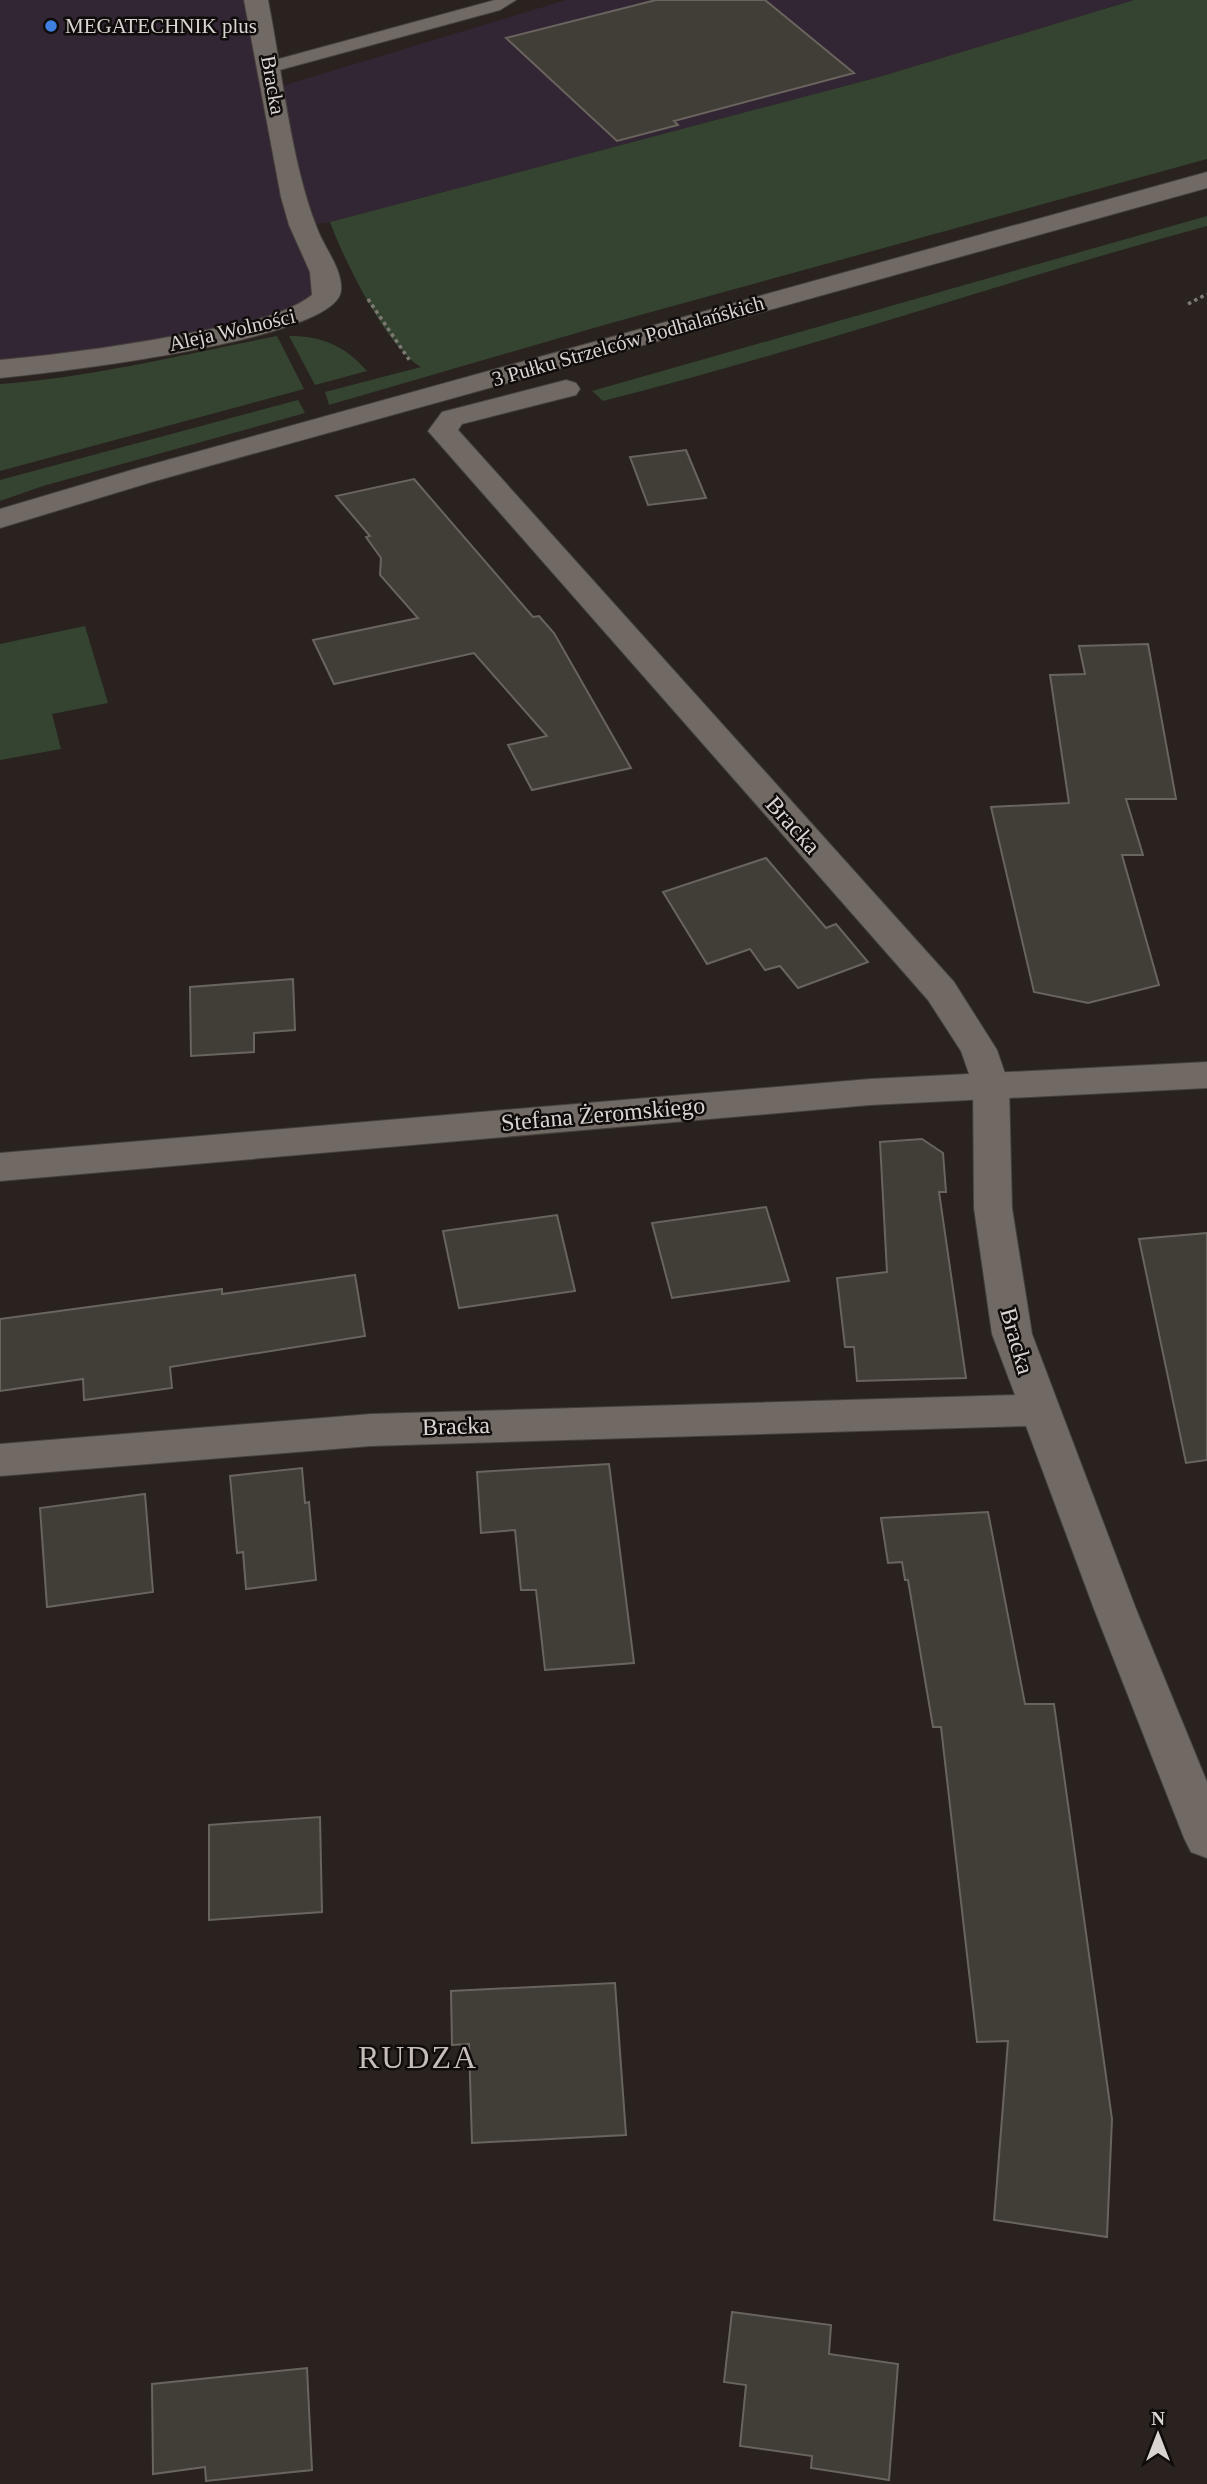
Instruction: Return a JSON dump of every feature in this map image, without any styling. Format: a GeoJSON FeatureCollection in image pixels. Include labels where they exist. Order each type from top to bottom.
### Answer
{"type":"FeatureCollection","features":[{"type":"Feature","properties":{"kind":"street","name":"Bracka"},"geometry":{"type":"LineString","coordinates":[[256,0],[281,129]]}},
{"type":"Feature","properties":{"kind":"street","name":"Aleja Wolności"},"geometry":{"type":"LineString","coordinates":[[0,369],[54,365],[135,352],[276,323],[318,308],[325,298],[328,286],[303,226],[281,129]]}},
{"type":"Feature","properties":{"kind":"street","name":"3 Pułku Strzelców Podhalańskich"},"geometry":{"type":"LineString","coordinates":[[0,519],[145,475],[1207,180]]}},
{"type":"Feature","properties":{"kind":"street","name":"Bracka"},"geometry":{"type":"LineString","coordinates":[[566,389],[452,418],[443,431],[941,991],[979,1050],[991,1085],[993,1208],[1005,1304],[1012,1334],[1039,1410],[1207,1838]]}},
{"type":"Feature","properties":{"kind":"street","name":"3 Pułku Strzelców Podhalańskich"},"geometry":{"type":"LineString","coordinates":[[0,532],[49,505]]}},
{"type":"Feature","properties":{"kind":"street","name":"Stefana Żeromskiego"},"geometry":{"type":"LineString","coordinates":[[0,1167],[480,1124],[991,1085],[1207,1075]]}},
{"type":"Feature","properties":{"kind":"street","name":"Bracka"},"geometry":{"type":"LineString","coordinates":[[0,1460],[371,1430],[1039,1410]]}},
{"type":"Feature","properties":{"kind":"lane"},"geometry":{"type":"LineString","coordinates":[[270,67],[494,7],[508,0]]}},
{"type":"Feature","properties":{"kind":"path"},"geometry":{"type":"LineString","coordinates":[[1188,304],[1207,294]]}},
{"type":"Feature","properties":{"kind":"path"},"geometry":{"type":"LineString","coordinates":[[367,298],[410,361],[405,368]]}},
{"type":"Feature","properties":{"kind":"shaded area"},"geometry":{"type":"Polygon","coordinates":[[[0,0],[253,0],[275,88],[566,0],[1134,0],[879,77],[330,222],[303,226],[328,286],[298,317],[0,369],[0,0]]]}},
{"type":"Feature","properties":{"kind":"green space"},"geometry":{"type":"Polygon","coordinates":[[[1134,0],[1207,0],[1207,159],[604,325],[329,405],[325,392],[421,367],[394,342],[381,323],[356,280],[330,222],[879,77],[1134,0]]]}},
{"type":"Feature","properties":{"kind":"green space"},"geometry":{"type":"Polygon","coordinates":[[[1207,216],[1207,226],[754,360],[603,401],[592,391],[1207,216]]]}},
{"type":"Feature","properties":{"kind":"green space"},"geometry":{"type":"Polygon","coordinates":[[[277,336],[304,389],[0,471],[0,384],[104,370],[277,336]]]}},
{"type":"Feature","properties":{"kind":"green space"},"geometry":{"type":"Polygon","coordinates":[[[289,336],[323,340],[332,344],[350,355],[367,371],[315,385],[289,336]]]}},
{"type":"Feature","properties":{"kind":"green space"},"geometry":{"type":"Polygon","coordinates":[[[298,400],[305,413],[43,486],[0,501],[0,480],[298,400]]]}},
{"type":"Feature","properties":{"kind":"green space"},"geometry":{"type":"Polygon","coordinates":[[[85,626],[108,703],[52,714],[61,749],[0,760],[0,644],[85,626]]]}},
{"type":"Feature","properties":{"kind":"building"},"geometry":{"type":"Polygon","coordinates":[[[656,0],[765,0],[854,73],[674,121],[678,125],[617,141],[506,38],[656,0]]]}},
{"type":"Feature","properties":{"kind":"building"},"geometry":{"type":"Polygon","coordinates":[[[686,450],[706,498],[648,505],[630,457],[686,450]]]}},
{"type":"Feature","properties":{"kind":"building"},"geometry":{"type":"Polygon","coordinates":[[[414,479],[533,617],[539,616],[554,633],[631,768],[532,790],[508,745],[547,736],[474,653],[334,684],[313,640],[418,618],[380,575],[381,558],[366,537],[370,536],[336,496],[414,479]]]}},
{"type":"Feature","properties":{"kind":"building"},"geometry":{"type":"Polygon","coordinates":[[[1148,644],[1176,799],[1126,799],[1143,855],[1122,855],[1159,985],[1088,1003],[1034,992],[991,807],[1069,803],[1050,675],[1085,674],[1079,646],[1148,644]]]}},
{"type":"Feature","properties":{"kind":"building"},"geometry":{"type":"Polygon","coordinates":[[[766,858],[826,928],[836,924],[868,962],[798,988],[780,966],[765,970],[750,949],[707,964],[663,892],[766,858]]]}},
{"type":"Feature","properties":{"kind":"building"},"geometry":{"type":"Polygon","coordinates":[[[293,979],[295,1030],[254,1033],[254,1052],[191,1056],[190,987],[293,979]]]}},
{"type":"Feature","properties":{"kind":"building"},"geometry":{"type":"Polygon","coordinates":[[[922,1139],[943,1153],[946,1192],[939,1192],[966,1378],[857,1381],[854,1347],[845,1347],[837,1278],[887,1272],[880,1142],[922,1139]]]}},
{"type":"Feature","properties":{"kind":"building"},"geometry":{"type":"Polygon","coordinates":[[[766,1207],[789,1281],[672,1298],[652,1223],[766,1207]]]}},
{"type":"Feature","properties":{"kind":"building"},"geometry":{"type":"Polygon","coordinates":[[[557,1215],[575,1291],[459,1308],[443,1231],[557,1215]]]}},
{"type":"Feature","properties":{"kind":"building"},"geometry":{"type":"Polygon","coordinates":[[[1207,1233],[1207,1460],[1186,1463],[1139,1239],[1207,1233]]]}},
{"type":"Feature","properties":{"kind":"building"},"geometry":{"type":"Polygon","coordinates":[[[355,1275],[365,1336],[170,1367],[172,1388],[84,1400],[83,1379],[0,1391],[0,1319],[222,1289],[222,1294],[355,1275]]]}},
{"type":"Feature","properties":{"kind":"building"},"geometry":{"type":"Polygon","coordinates":[[[609,1464],[634,1663],[545,1670],[536,1590],[521,1590],[515,1530],[481,1533],[477,1472],[609,1464]]]}},
{"type":"Feature","properties":{"kind":"building"},"geometry":{"type":"Polygon","coordinates":[[[302,1468],[305,1503],[309,1502],[316,1580],[246,1589],[243,1552],[237,1553],[230,1476],[302,1468]]]}},
{"type":"Feature","properties":{"kind":"building"},"geometry":{"type":"Polygon","coordinates":[[[145,1494],[153,1592],[47,1607],[40,1508],[145,1494]]]}},
{"type":"Feature","properties":{"kind":"building"},"geometry":{"type":"Polygon","coordinates":[[[988,1512],[1025,1704],[1054,1704],[1112,2119],[1107,2237],[994,2220],[1008,2041],[977,2042],[941,1727],[933,1727],[908,1580],[905,1580],[902,1562],[888,1563],[881,1518],[988,1512]]]}},
{"type":"Feature","properties":{"kind":"building"},"geometry":{"type":"Polygon","coordinates":[[[320,1817],[322,1912],[209,1920],[209,1825],[320,1817]]]}},
{"type":"Feature","properties":{"kind":"building"},"geometry":{"type":"Polygon","coordinates":[[[615,1983],[626,2135],[472,2143],[469,2044],[452,2045],[451,1991],[615,1983]]]}},
{"type":"Feature","properties":{"kind":"building"},"geometry":{"type":"Polygon","coordinates":[[[732,2312],[831,2325],[829,2354],[898,2364],[889,2480],[811,2468],[812,2456],[740,2446],[746,2385],[724,2382],[732,2312]]]}},
{"type":"Feature","properties":{"kind":"building"},"geometry":{"type":"Polygon","coordinates":[[[307,2368],[312,2470],[206,2481],[205,2467],[153,2474],[152,2384],[307,2368]]]}},
{"type":"Feature","properties":{"kind":"place","name":"MEGATECHNIK plus"},"geometry":{"type":"Point","coordinates":[51,26]}},
{"type":"Feature","properties":{"kind":"district","name":"RUDZA"},"geometry":{"type":"Point","coordinates":[418,2057]}}]}
